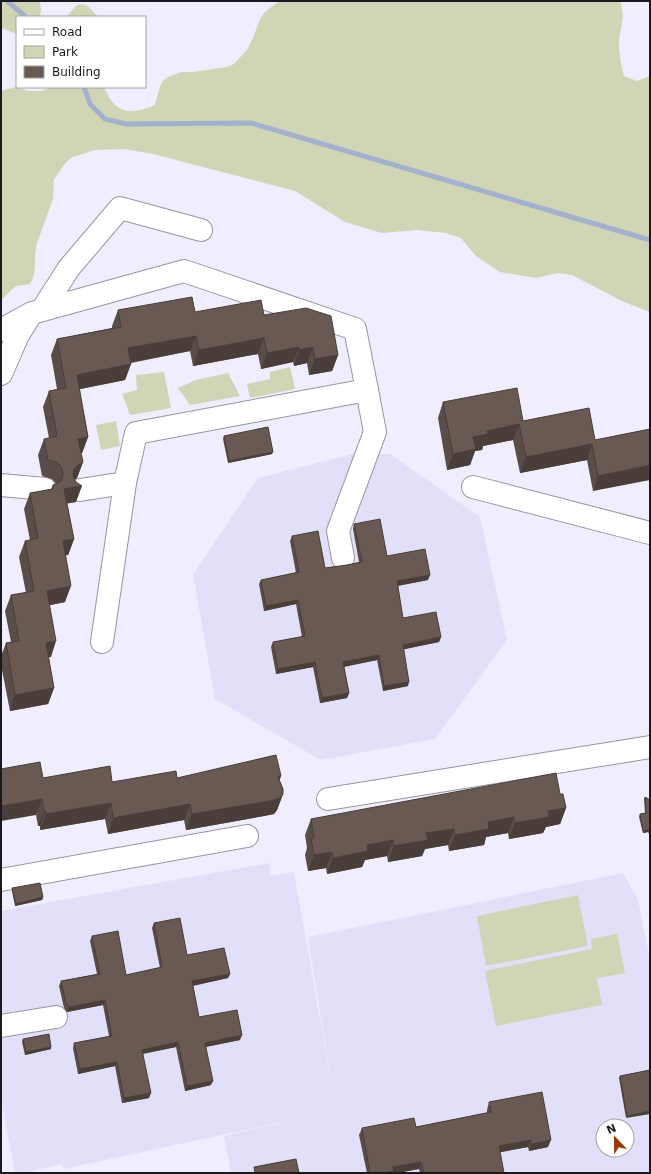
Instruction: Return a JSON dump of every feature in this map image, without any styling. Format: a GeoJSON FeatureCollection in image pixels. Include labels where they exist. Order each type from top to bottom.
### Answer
{"type":"FeatureCollection","features":[{"type":"Feature","properties":{"kind":"street"},"geometry":{"type":"LineString","coordinates":[[1,374],[18,335],[69,268],[120,208],[201,230]]}},
{"type":"Feature","properties":{"kind":"street"},"geometry":{"type":"LineString","coordinates":[[1,330],[37,311],[184,271],[356,329],[375,432],[338,531],[343,558]]}},
{"type":"Feature","properties":{"kind":"street"},"geometry":{"type":"LineString","coordinates":[[102,642],[125,483],[136,433],[367,390]]}},
{"type":"Feature","properties":{"kind":"street"},"geometry":{"type":"LineString","coordinates":[[80,490],[125,483]]}},
{"type":"Feature","properties":{"kind":"street"},"geometry":{"type":"LineString","coordinates":[[1,485],[45,489]]}},
{"type":"Feature","properties":{"kind":"street"},"geometry":{"type":"LineString","coordinates":[[474,487],[650,532]]}},
{"type":"Feature","properties":{"kind":"street"},"geometry":{"type":"LineString","coordinates":[[328,799],[650,747]]}},
{"type":"Feature","properties":{"kind":"street"},"geometry":{"type":"LineString","coordinates":[[1,880],[247,836]]}},
{"type":"Feature","properties":{"kind":"street"},"geometry":{"type":"LineString","coordinates":[[1,1026],[56,1017]]}},
{"type":"Feature","properties":{"kind":"shaded area"},"geometry":{"type":"Polygon","coordinates":[[[352,454],[390,454],[480,517],[507,640],[435,739],[321,760],[215,699],[193,574],[258,478],[352,454]]]}},
{"type":"Feature","properties":{"kind":"shaded area"},"geometry":{"type":"Polygon","coordinates":[[[269,863],[271,876],[294,872],[334,1097],[308,937],[623,873],[638,900],[650,960],[650,1173],[231,1173],[224,1136],[306,1117],[64,1169],[62,1164],[23,1173],[15,1173],[1,1098],[1,911],[269,863]]]}},
{"type":"Feature","properties":{"kind":"green space"},"geometry":{"type":"Polygon","coordinates":[[[1,1],[40,2],[40,16],[16,16],[16,34],[1,28],[1,1]]]}},
{"type":"Feature","properties":{"kind":"green space"},"geometry":{"type":"Polygon","coordinates":[[[279,1],[620,1],[623,18],[619,46],[624,76],[637,81],[650,76],[650,312],[624,302],[572,275],[558,273],[536,278],[500,272],[476,256],[461,238],[446,233],[417,230],[382,233],[345,222],[295,191],[153,154],[124,149],[95,150],[73,157],[66,162],[54,179],[53,199],[37,243],[35,269],[30,284],[16,286],[1,300],[1,91],[16,87],[28,91],[42,91],[49,88],[104,88],[113,102],[124,110],[131,111],[146,108],[155,105],[160,86],[168,77],[181,72],[193,72],[227,67],[234,64],[247,50],[264,13],[279,1]]]}},
{"type":"Feature","properties":{"kind":"green space"},"geometry":{"type":"Polygon","coordinates":[[[83,4],[89,7],[97,16],[67,16],[77,5],[83,4]]]}},
{"type":"Feature","properties":{"kind":"green space"},"geometry":{"type":"Polygon","coordinates":[[[290,367],[295,389],[250,398],[247,384],[270,379],[270,372],[290,367]]]}},
{"type":"Feature","properties":{"kind":"green space"},"geometry":{"type":"Polygon","coordinates":[[[164,372],[171,408],[130,415],[122,394],[137,390],[136,375],[164,372]]]}},
{"type":"Feature","properties":{"kind":"green space"},"geometry":{"type":"Polygon","coordinates":[[[228,373],[240,396],[190,405],[178,388],[196,380],[228,373]]]}},
{"type":"Feature","properties":{"kind":"green space"},"geometry":{"type":"Polygon","coordinates":[[[116,421],[120,446],[101,450],[96,425],[116,421]]]}},
{"type":"Feature","properties":{"kind":"green space"},"geometry":{"type":"Polygon","coordinates":[[[578,895],[588,946],[486,966],[477,916],[578,895]]]}},
{"type":"Feature","properties":{"kind":"green space"},"geometry":{"type":"Polygon","coordinates":[[[617,934],[625,973],[597,978],[602,1005],[496,1026],[485,971],[592,949],[591,939],[617,934]]]}},
{"type":"Feature","properties":{"kind":"building"},"geometry":{"type":"Polygon","coordinates":[[[192,297],[195,312],[261,300],[264,315],[306,308],[331,316],[338,355],[315,359],[313,347],[299,350],[299,347],[267,353],[264,338],[199,350],[196,336],[128,348],[131,364],[77,375],[88,437],[78,439],[83,462],[74,469],[73,476],[76,482],[82,486],[64,489],[74,539],[63,541],[71,586],[47,591],[56,641],[46,643],[54,688],[15,695],[6,643],[19,641],[11,595],[34,591],[25,541],[38,538],[30,493],[53,489],[53,485],[61,481],[63,475],[62,468],[58,463],[48,460],[44,439],[57,436],[49,391],[66,388],[57,339],[121,327],[118,310],[192,297]]]}},
{"type":"Feature","properties":{"kind":"building"},"geometry":{"type":"Polygon","coordinates":[[[517,388],[523,421],[589,408],[595,440],[650,429],[650,465],[598,476],[592,444],[526,457],[519,424],[487,431],[488,434],[473,437],[476,449],[453,454],[443,402],[517,388]]]}},
{"type":"Feature","properties":{"kind":"building"},"geometry":{"type":"Polygon","coordinates":[[[268,427],[273,452],[229,461],[224,436],[268,427]]]}},
{"type":"Feature","properties":{"kind":"building"},"geometry":{"type":"Polygon","coordinates":[[[380,519],[387,556],[425,549],[430,575],[397,581],[403,618],[436,612],[441,637],[403,645],[409,682],[384,686],[379,655],[343,662],[349,693],[322,698],[315,662],[278,669],[273,642],[305,636],[298,600],[266,606],[261,580],[299,572],[292,536],[318,531],[325,568],[362,562],[354,524],[380,519]]]}},
{"type":"Feature","properties":{"kind":"building"},"geometry":{"type":"Polygon","coordinates":[[[276,755],[281,776],[278,777],[283,789],[283,794],[280,798],[270,801],[192,814],[190,804],[113,818],[111,803],[46,814],[42,799],[1,806],[1,769],[40,762],[43,778],[110,766],[112,782],[176,771],[177,778],[276,755]]]}},
{"type":"Feature","properties":{"kind":"building"},"geometry":{"type":"Polygon","coordinates":[[[556,773],[560,794],[563,794],[566,808],[548,811],[549,817],[515,823],[514,817],[488,822],[489,829],[455,835],[454,829],[426,833],[428,840],[394,846],[393,840],[367,845],[368,851],[333,858],[332,852],[314,855],[311,839],[314,838],[311,819],[556,773]]]}},
{"type":"Feature","properties":{"kind":"building"},"geometry":{"type":"Polygon","coordinates":[[[645,797],[650,800],[650,832],[649,830],[643,831],[640,814],[646,813],[645,797]]]}},
{"type":"Feature","properties":{"kind":"building"},"geometry":{"type":"Polygon","coordinates":[[[40,883],[43,897],[16,904],[12,888],[40,883]]]}},
{"type":"Feature","properties":{"kind":"building"},"geometry":{"type":"Polygon","coordinates":[[[180,918],[187,955],[224,948],[230,974],[192,981],[199,1017],[237,1010],[242,1035],[205,1043],[213,1081],[187,1086],[178,1042],[142,1050],[151,1093],[124,1098],[117,1062],[80,1069],[74,1043],[112,1036],[105,1000],[69,1007],[66,1003],[61,981],[100,974],[92,936],[118,931],[126,975],[162,967],[154,923],[180,918]]]}},
{"type":"Feature","properties":{"kind":"building"},"geometry":{"type":"Polygon","coordinates":[[[49,1034],[51,1047],[26,1052],[23,1039],[49,1034]]]}},
{"type":"Feature","properties":{"kind":"building"},"geometry":{"type":"Polygon","coordinates":[[[650,1070],[650,1111],[627,1116],[620,1076],[650,1070]]]}},
{"type":"Feature","properties":{"kind":"building"},"geometry":{"type":"Polygon","coordinates":[[[542,1092],[551,1140],[531,1144],[531,1140],[499,1146],[504,1173],[424,1173],[421,1162],[393,1167],[394,1171],[370,1173],[362,1128],[414,1118],[416,1127],[491,1112],[489,1102],[542,1092]]]}},
{"type":"Feature","properties":{"kind":"building"},"geometry":{"type":"Polygon","coordinates":[[[296,1159],[299,1173],[255,1173],[254,1167],[296,1159]]]}},
{"type":"Feature","properties":{"kind":"waterway"},"geometry":{"type":"LineString","coordinates":[[7,1],[25,16]]}},
{"type":"Feature","properties":{"kind":"waterway"},"geometry":{"type":"LineString","coordinates":[[84,88],[90,104],[105,119],[126,124],[251,123],[650,240]]}}]}
